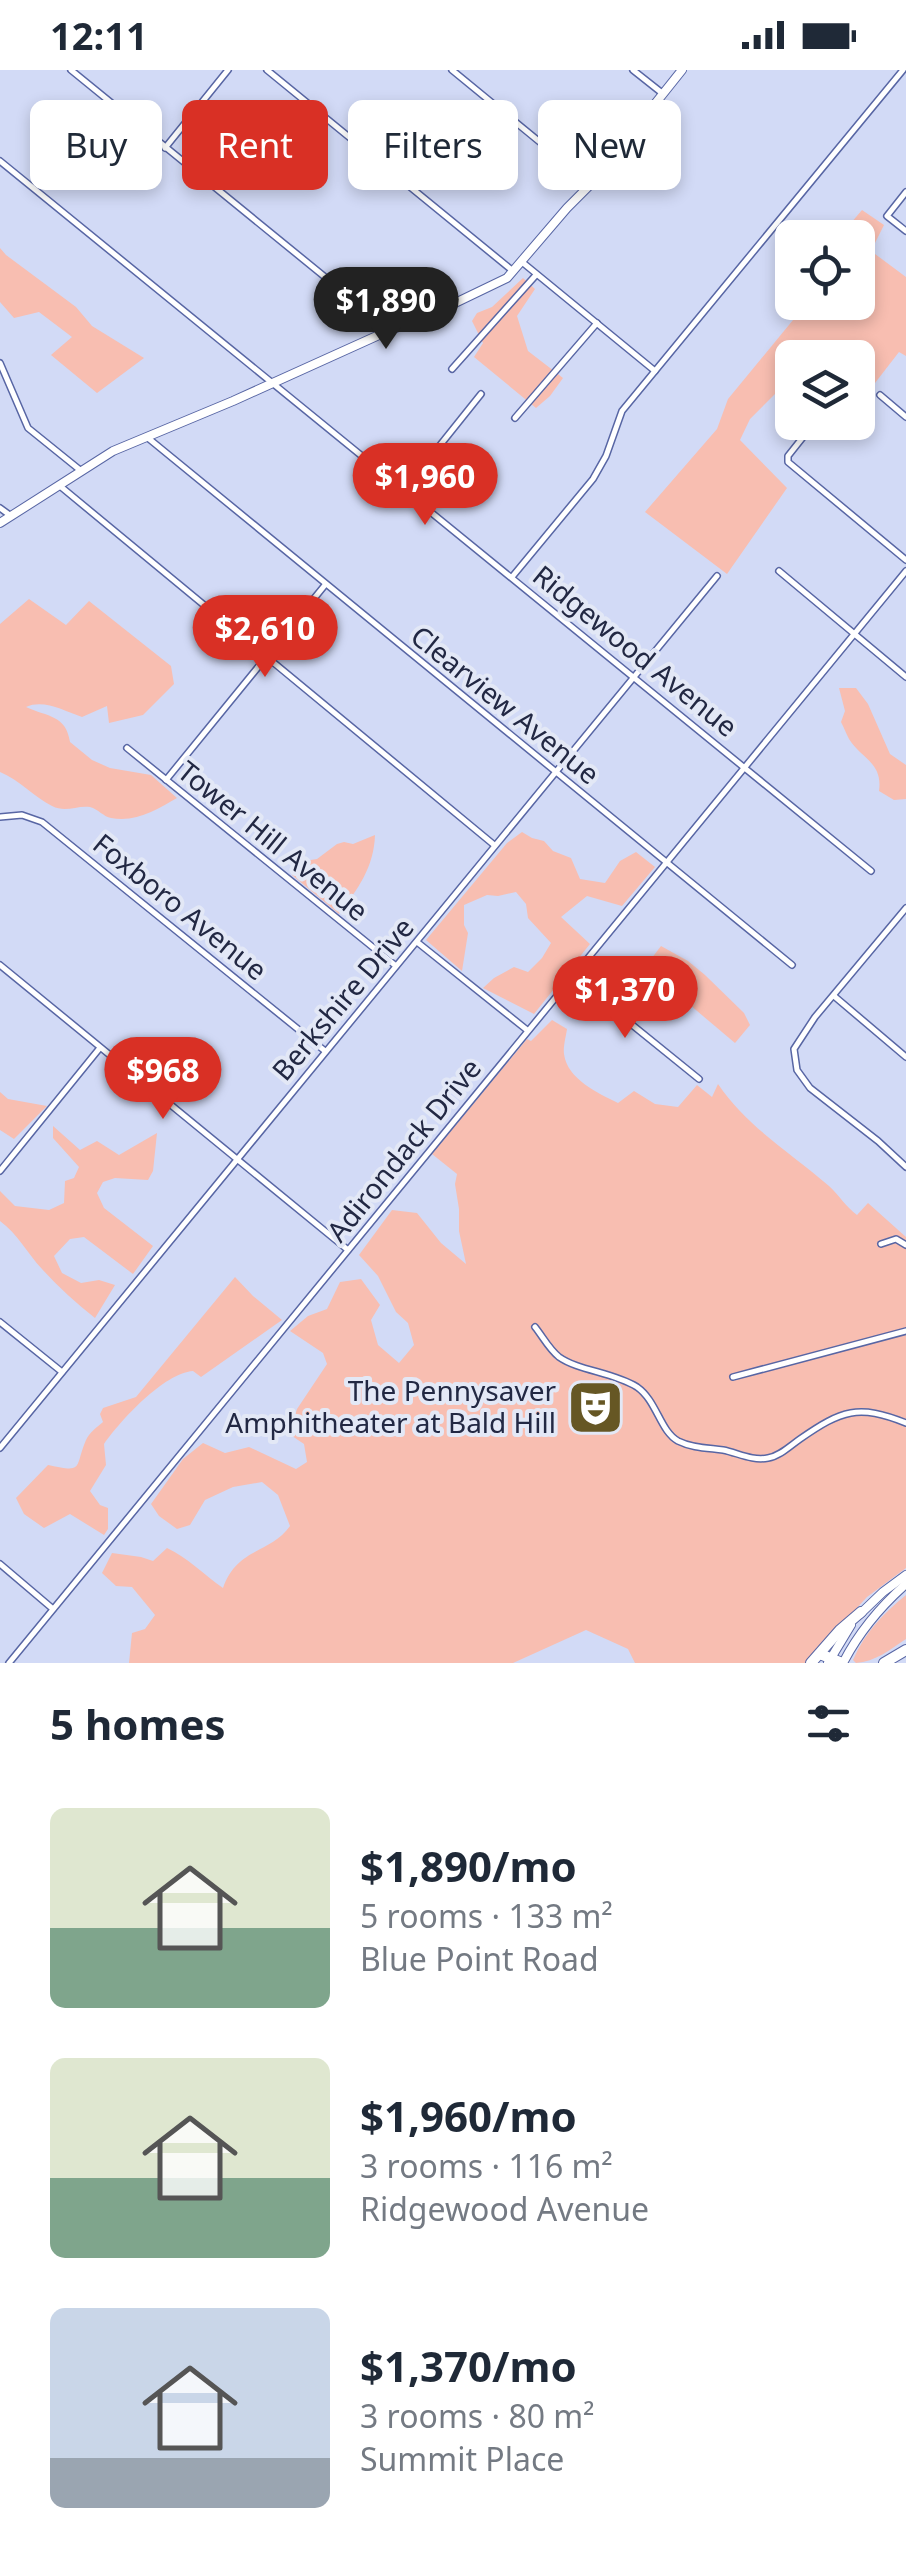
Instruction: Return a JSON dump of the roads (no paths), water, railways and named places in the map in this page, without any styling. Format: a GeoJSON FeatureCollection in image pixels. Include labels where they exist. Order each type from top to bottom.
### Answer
{"type":"FeatureCollection","features":[{"type":"Feature","properties":{"kind":"highway"},"geometry":{"type":"LineString","coordinates":[[843,1663],[823,1659],[840,1630],[862,1612]]}},
{"type":"Feature","properties":{"kind":"highway"},"geometry":{"type":"LineString","coordinates":[[884,1663],[906,1650]]}},
{"type":"Feature","properties":{"kind":"street"},"geometry":{"type":"LineString","coordinates":[[70,70],[390,330]]}},
{"type":"Feature","properties":{"kind":"street"},"geometry":{"type":"LineString","coordinates":[[165,148],[228,70]]}},
{"type":"Feature","properties":{"kind":"street"},"geometry":{"type":"LineString","coordinates":[[268,70],[514,272]]}},
{"type":"Feature","properties":{"kind":"street"},"geometry":{"type":"LineString","coordinates":[[452,70],[538,141]]}},
{"type":"Feature","properties":{"kind":"street"},"geometry":{"type":"LineString","coordinates":[[633,70],[662,94]]}},
{"type":"Feature","properties":{"kind":"street"},"geometry":{"type":"LineString","coordinates":[[657,100],[682,70]]}},
{"type":"Feature","properties":{"kind":"street"},"geometry":{"type":"LineString","coordinates":[[512,576],[593,480],[622,411],[903,70]]}},
{"type":"Feature","properties":{"kind":"street","name":"Ridgewood Avenue"},"geometry":{"type":"LineString","coordinates":[[0,160],[871,871]]}},
{"type":"Feature","properties":{"kind":"street"},"geometry":{"type":"LineString","coordinates":[[0,523],[113,452],[507,278],[585,190]]}},
{"type":"Feature","properties":{"kind":"street"},"geometry":{"type":"LineString","coordinates":[[906,192],[887,216],[906,232]]}},
{"type":"Feature","properties":{"kind":"street"},"geometry":{"type":"LineString","coordinates":[[522,262],[655,371]]}},
{"type":"Feature","properties":{"kind":"street"},"geometry":{"type":"LineString","coordinates":[[452,369],[536,275]]}},
{"type":"Feature","properties":{"kind":"street"},"geometry":{"type":"LineString","coordinates":[[515,418],[596,323]]}},
{"type":"Feature","properties":{"kind":"street"},"geometry":{"type":"LineString","coordinates":[[0,363],[28,428],[80,470]]}},
{"type":"Feature","properties":{"kind":"street"},"geometry":{"type":"LineString","coordinates":[[404,488],[481,394]]}},
{"type":"Feature","properties":{"kind":"street"},"geometry":{"type":"LineString","coordinates":[[880,395],[906,418]]}},
{"type":"Feature","properties":{"kind":"street","name":"Clearview Avenue"},"geometry":{"type":"LineString","coordinates":[[148,438],[792,965]]}},
{"type":"Feature","properties":{"kind":"street"},"geometry":{"type":"LineString","coordinates":[[801,440],[788,456],[788,462],[906,560]]}},
{"type":"Feature","properties":{"kind":"street"},"geometry":{"type":"LineString","coordinates":[[60,486],[494,845]]}},
{"type":"Feature","properties":{"kind":"street"},"geometry":{"type":"LineString","coordinates":[[0,508],[11,516]]}},
{"type":"Feature","properties":{"kind":"street","name":"Adirondack Drive"},"geometry":{"type":"LineString","coordinates":[[9,1663],[906,570]]}},
{"type":"Feature","properties":{"kind":"street"},"geometry":{"type":"LineString","coordinates":[[779,571],[906,677]]}},
{"type":"Feature","properties":{"kind":"street","name":"Berkshire Drive"},"geometry":{"type":"LineString","coordinates":[[0,1448],[717,576]]}},
{"type":"Feature","properties":{"kind":"street"},"geometry":{"type":"LineString","coordinates":[[166,780],[325,585]]}},
{"type":"Feature","properties":{"kind":"street","name":"Tower Hill Avenue"},"geometry":{"type":"LineString","coordinates":[[126,748],[396,966]]}},
{"type":"Feature","properties":{"kind":"street","name":"Foxboro Avenue"},"geometry":{"type":"LineString","coordinates":[[0,818],[22,816],[42,822],[325,1051]]}},
{"type":"Feature","properties":{"kind":"street"},"geometry":{"type":"LineString","coordinates":[[906,908],[815,1017],[794,1049],[797,1070],[810,1088],[906,1167]]}},
{"type":"Feature","properties":{"kind":"street"},"geometry":{"type":"LineString","coordinates":[[417,942],[527,1030]]}},
{"type":"Feature","properties":{"kind":"street"},"geometry":{"type":"LineString","coordinates":[[0,966],[348,1250]]}},
{"type":"Feature","properties":{"kind":"street"},"geometry":{"type":"LineString","coordinates":[[573,977],[699,1079]]}},
{"type":"Feature","properties":{"kind":"street"},"geometry":{"type":"LineString","coordinates":[[834,996],[906,1057]]}},
{"type":"Feature","properties":{"kind":"street"},"geometry":{"type":"LineString","coordinates":[[0,1171],[100,1048]]}},
{"type":"Feature","properties":{"kind":"street"},"geometry":{"type":"LineString","coordinates":[[881,1244],[896,1239],[906,1245]]}},
{"type":"Feature","properties":{"kind":"street"},"geometry":{"type":"LineString","coordinates":[[0,1322],[62,1372]]}},
{"type":"Feature","properties":{"kind":"street"},"geometry":{"type":"LineString","coordinates":[[536,1327],[554,1353],[565,1360],[621,1378],[640,1389],[652,1399],[672,1437],[710,1450],[755,1459],[778,1455],[846,1412],[888,1416],[906,1423]]}},
{"type":"Feature","properties":{"kind":"street"},"geometry":{"type":"LineString","coordinates":[[733,1377],[906,1331]]}},
{"type":"Feature","properties":{"kind":"street"},"geometry":{"type":"LineString","coordinates":[[0,1564],[53,1609]]}},
{"type":"Feature","properties":{"kind":"street"},"geometry":{"type":"LineString","coordinates":[[862,1612],[906,1575]]}},
{"type":"Feature","properties":{"kind":"street"},"geometry":{"type":"LineString","coordinates":[[843,1663],[865,1626],[906,1584]]}},
{"type":"Feature","properties":{"kind":"place","name":"The Pennysaver Amphitheater at Bald Hill"},"geometry":{"type":"Point","coordinates":[595,1407]}}]}
